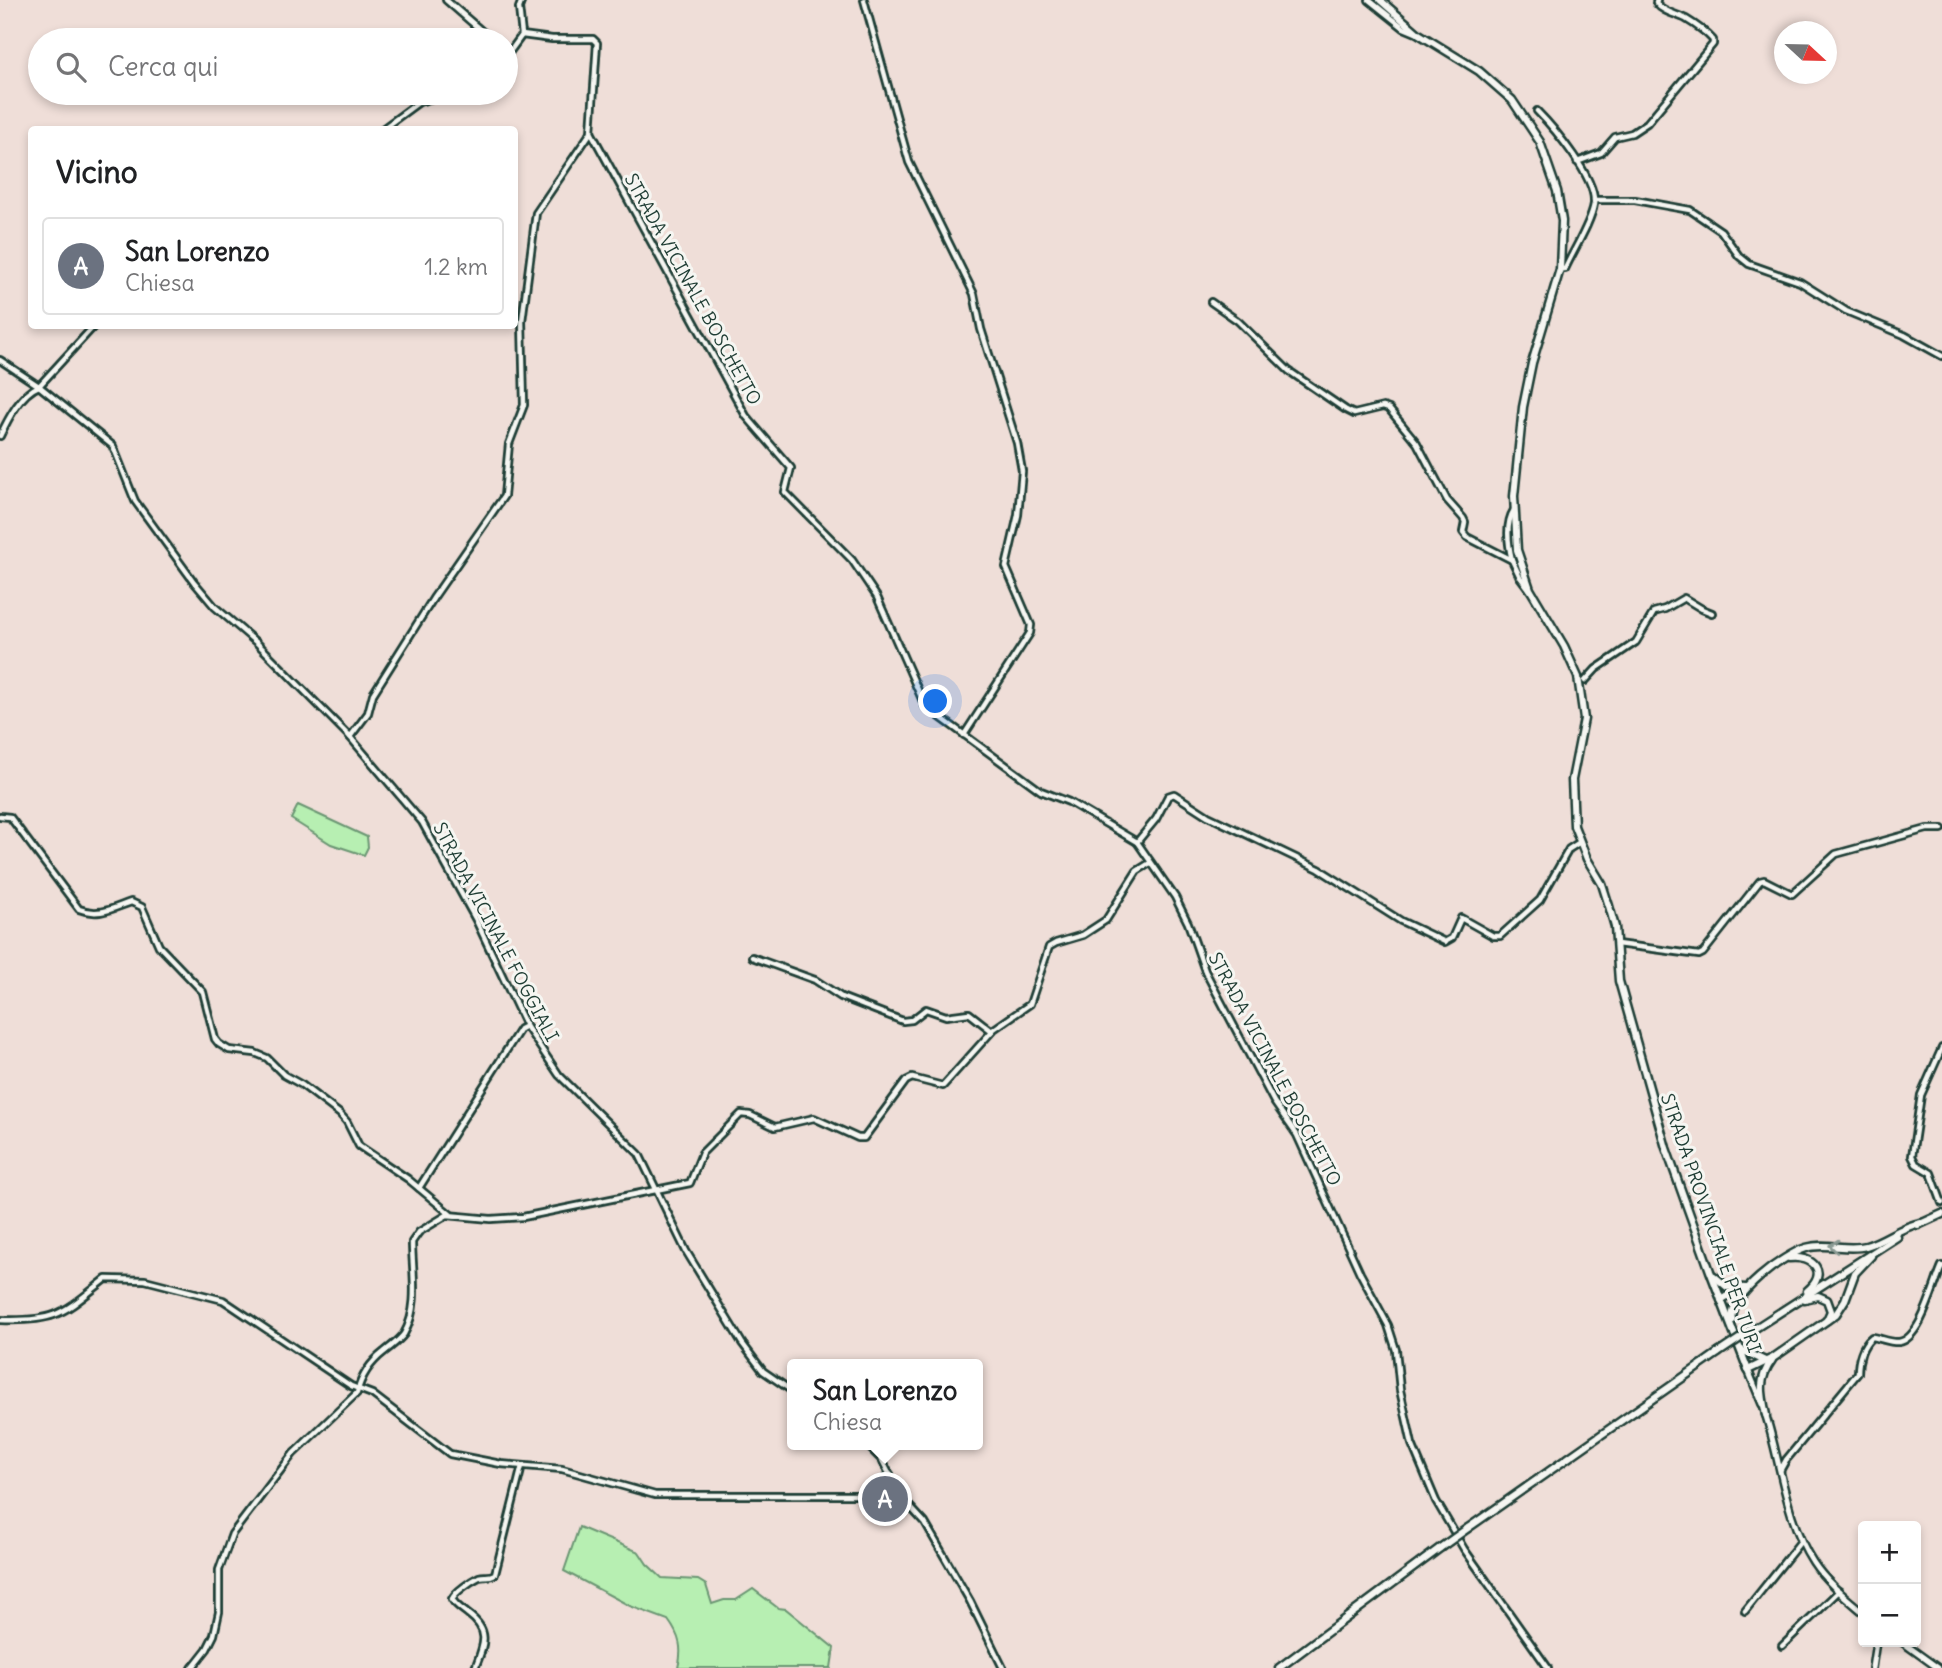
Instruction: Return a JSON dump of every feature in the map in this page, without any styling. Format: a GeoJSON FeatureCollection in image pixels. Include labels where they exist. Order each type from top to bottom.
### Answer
{"type":"FeatureCollection","features":[{"type":"Feature","properties":{"kind":"main road","name":"STRADA PROVINCIALE PER TURI"},"geometry":{"type":"LineString","coordinates":[[1380,0],[1419,34],[1488,78],[1512,100],[1530,125],[1547,158],[1557,191],[1562,221],[1560,269],[1527,384],[1514,509],[1517,550],[1530,589],[1570,658],[1582,692],[1583,731],[1572,780],[1574,826],[1605,895],[1615,927],[1619,981],[1666,1148],[1748,1370]]}},
{"type":"Feature","properties":{"kind":"main road"},"geometry":{"type":"LineString","coordinates":[[1279,1668],[1440,1548],[1718,1353],[1884,1244],[1940,1215]]}},
{"type":"Feature","properties":{"kind":"main road"},"geometry":{"type":"LineString","coordinates":[[1721,1300],[1738,1293],[1787,1258],[1806,1248],[1820,1245],[1846,1248],[1870,1245],[1921,1223]]}},
{"type":"Feature","properties":{"kind":"main road"},"geometry":{"type":"LineString","coordinates":[[1748,1370],[1766,1364],[1840,1309],[1855,1273],[1884,1244]]}},
{"type":"Feature","properties":{"kind":"main road"},"geometry":{"type":"LineString","coordinates":[[1783,1309],[1813,1286],[1818,1273],[1807,1258],[1787,1258]]}},
{"type":"Feature","properties":{"kind":"main road"},"geometry":{"type":"LineString","coordinates":[[1710,1271],[1721,1283],[1738,1293]]}},
{"type":"Feature","properties":{"kind":"main road"},"geometry":{"type":"LineString","coordinates":[[1738,1293],[1731,1315],[1739,1345],[1746,1353],[1766,1364]]}},
{"type":"Feature","properties":{"kind":"main road"},"geometry":{"type":"LineString","coordinates":[[1783,1309],[1806,1298],[1822,1297],[1827,1300],[1831,1311],[1823,1324]]}},
{"type":"Feature","properties":{"kind":"main road"},"geometry":{"type":"LineString","coordinates":[[1766,1364],[1760,1391],[1766,1415]]}},
{"type":"Feature","properties":{"kind":"street"},"geometry":{"type":"LineString","coordinates":[[446,0],[478,28]]}},
{"type":"Feature","properties":{"kind":"street"},"geometry":{"type":"LineString","coordinates":[[518,40],[522,35],[519,8],[522,0]]}},
{"type":"Feature","properties":{"kind":"street"},"geometry":{"type":"LineString","coordinates":[[864,0],[909,162],[971,285],[981,330],[1021,460],[1018,515],[1006,567],[1031,625],[1030,633],[964,735]]}},
{"type":"Feature","properties":{"kind":"street"},"geometry":{"type":"LineString","coordinates":[[1368,0],[1404,28],[1419,34]]}},
{"type":"Feature","properties":{"kind":"street"},"geometry":{"type":"LineString","coordinates":[[1577,162],[1601,153],[1615,137],[1632,133],[1647,123],[1713,44],[1713,40],[1703,31],[1660,8],[1657,0]]}},
{"type":"Feature","properties":{"kind":"street"},"geometry":{"type":"LineString","coordinates":[[349,737],[368,713],[373,694],[434,597],[504,496],[509,444],[524,405],[522,321],[536,213],[591,132],[597,43],[593,38],[552,39],[522,35]]}},
{"type":"Feature","properties":{"kind":"street"},"geometry":{"type":"LineString","coordinates":[[386,126],[415,105]]}},
{"type":"Feature","properties":{"kind":"street"},"geometry":{"type":"LineString","coordinates":[[1537,111],[1554,128],[1577,162],[1590,185],[1594,200],[1589,217],[1564,269],[1560,269]]}},
{"type":"Feature","properties":{"kind":"street","name":"STRADA VICINALE BOSCHETTO"},"geometry":{"type":"LineString","coordinates":[[591,132],[746,416],[791,468],[786,492],[852,560],[877,597],[925,706],[1041,791],[1069,802],[1137,842],[1182,908],[1205,971],[1274,1102],[1297,1135],[1393,1339],[1404,1413],[1426,1481],[1443,1516],[1548,1668]]}},
{"type":"Feature","properties":{"kind":"street"},"geometry":{"type":"LineString","coordinates":[[1594,200],[1635,200],[1690,209],[1721,231],[1739,256],[1749,264],[1800,282],[1846,312],[1905,335],[1942,356]]}},
{"type":"Feature","properties":{"kind":"street"},"geometry":{"type":"LineString","coordinates":[[1211,302],[1238,321],[1289,371],[1346,410],[1354,414],[1383,407],[1389,409],[1417,443],[1447,499],[1463,518],[1463,531],[1467,537],[1512,560]]}},
{"type":"Feature","properties":{"kind":"street"},"geometry":{"type":"LineString","coordinates":[[0,436],[25,397],[33,388],[39,386],[91,329]]}},
{"type":"Feature","properties":{"kind":"street","name":"STRADA VICINALE FOGGIALI"},"geometry":{"type":"LineString","coordinates":[[0,360],[39,386],[113,446],[135,501],[194,582],[215,607],[257,643],[349,737],[422,822],[465,897],[526,1026],[559,1075],[639,1154],[687,1251],[742,1343],[763,1371],[787,1388]]}},
{"type":"Feature","properties":{"kind":"street"},"geometry":{"type":"LineString","coordinates":[[1514,509],[1508,534],[1512,560],[1526,587],[1530,589]]}},
{"type":"Feature","properties":{"kind":"street"},"geometry":{"type":"LineString","coordinates":[[1586,681],[1597,669],[1636,642],[1654,612],[1684,598],[1712,613]]}},
{"type":"Feature","properties":{"kind":"street"},"geometry":{"type":"LineString","coordinates":[[1137,842],[1156,819],[1168,796],[1174,794],[1208,816],[1319,869],[1401,921],[1445,942],[1451,938],[1461,918],[1493,936],[1500,936],[1540,900],[1569,849],[1580,842]]}},
{"type":"Feature","properties":{"kind":"street"},"geometry":{"type":"LineString","coordinates":[[0,816],[10,817],[79,909],[93,913],[107,912],[131,902],[139,905],[159,946],[203,992],[215,1039],[219,1044],[229,1050],[255,1053],[267,1058],[284,1075],[340,1114],[359,1146],[451,1214]]}},
{"type":"Feature","properties":{"kind":"street"},"geometry":{"type":"LineString","coordinates":[[1616,943],[1699,955],[1760,881],[1764,880],[1793,894],[1836,855],[1927,829],[1942,829]]}},
{"type":"Feature","properties":{"kind":"street"},"geometry":{"type":"LineString","coordinates":[[192,1668],[214,1635],[219,1612],[219,1570],[232,1534],[293,1454],[352,1399],[374,1360],[404,1335],[411,1318],[414,1290],[412,1241],[415,1237],[451,1214],[491,1219],[523,1217],[658,1190],[692,1180],[702,1153],[741,1114],[750,1115],[775,1127],[814,1118],[858,1138],[864,1138],[906,1081],[912,1078],[943,1086],[992,1031],[1030,1004],[1046,950],[1056,943],[1083,935],[1106,920],[1137,871],[1150,863]]}},
{"type":"Feature","properties":{"kind":"street"},"geometry":{"type":"LineString","coordinates":[[752,957],[815,980],[841,997],[903,1021],[912,1020],[926,1009],[946,1016],[966,1013],[992,1031]]}},
{"type":"Feature","properties":{"kind":"street"},"geometry":{"type":"LineString","coordinates":[[419,1188],[520,1029],[526,1026]]}},
{"type":"Feature","properties":{"kind":"street"},"geometry":{"type":"LineString","coordinates":[[1942,1048],[1921,1095],[1912,1156],[1916,1164],[1931,1173],[1942,1203]]}},
{"type":"Feature","properties":{"kind":"street"},"geometry":{"type":"LineString","coordinates":[[1782,1469],[1786,1460],[1858,1373],[1858,1362],[1866,1342],[1872,1337],[1898,1343],[1906,1339],[1918,1325],[1942,1266]]}},
{"type":"Feature","properties":{"kind":"street"},"geometry":{"type":"LineString","coordinates":[[0,1320],[46,1319],[73,1305],[106,1279],[145,1280],[228,1302],[358,1389],[372,1394],[450,1454],[522,1466],[562,1469],[655,1495],[866,1495],[890,1474]]}},
{"type":"Feature","properties":{"kind":"street","name":"STRADA PROVINCIALE PER TURI"},"geometry":{"type":"LineString","coordinates":[[1748,1370],[1766,1415],[1782,1469],[1789,1507],[1801,1541],[1814,1564],[1858,1608]]}},
{"type":"Feature","properties":{"kind":"street"},"geometry":{"type":"LineString","coordinates":[[873,1450],[879,1455],[901,1497],[925,1522],[970,1601],[1003,1668]]}},
{"type":"Feature","properties":{"kind":"street"},"geometry":{"type":"LineString","coordinates":[[475,1668],[484,1641],[482,1629],[453,1601],[453,1595],[479,1577],[495,1574],[522,1466]]}},
{"type":"Feature","properties":{"kind":"street"},"geometry":{"type":"LineString","coordinates":[[1745,1611],[1795,1545],[1801,1541]]}},
{"type":"Feature","properties":{"kind":"street"},"geometry":{"type":"LineString","coordinates":[[1782,1646],[1839,1591]]}},
{"type":"Feature","properties":{"kind":"street"},"geometry":{"type":"LineString","coordinates":[[1872,1668],[1875,1647]]}},
{"type":"Feature","properties":{"kind":"street"},"geometry":{"type":"LineString","coordinates":[[1909,1647],[1938,1668]]}},
{"type":"Feature","properties":{"kind":"green space"},"geometry":{"type":"Polygon","coordinates":[[[298,805],[367,837],[368,847],[364,855],[331,844],[291,819],[298,805]]]}},
{"type":"Feature","properties":{"kind":"green space"},"geometry":{"type":"Polygon","coordinates":[[[579,1527],[639,1552],[662,1578],[698,1580],[706,1585],[712,1604],[736,1600],[753,1589],[778,1608],[786,1609],[834,1648],[831,1668],[678,1668],[679,1643],[668,1620],[630,1606],[564,1571],[579,1527]]]}},
{"type":"Feature","properties":{"kind":"place","name":"San Lorenzo"},"geometry":{"type":"Point","coordinates":[885,1499]}}]}
